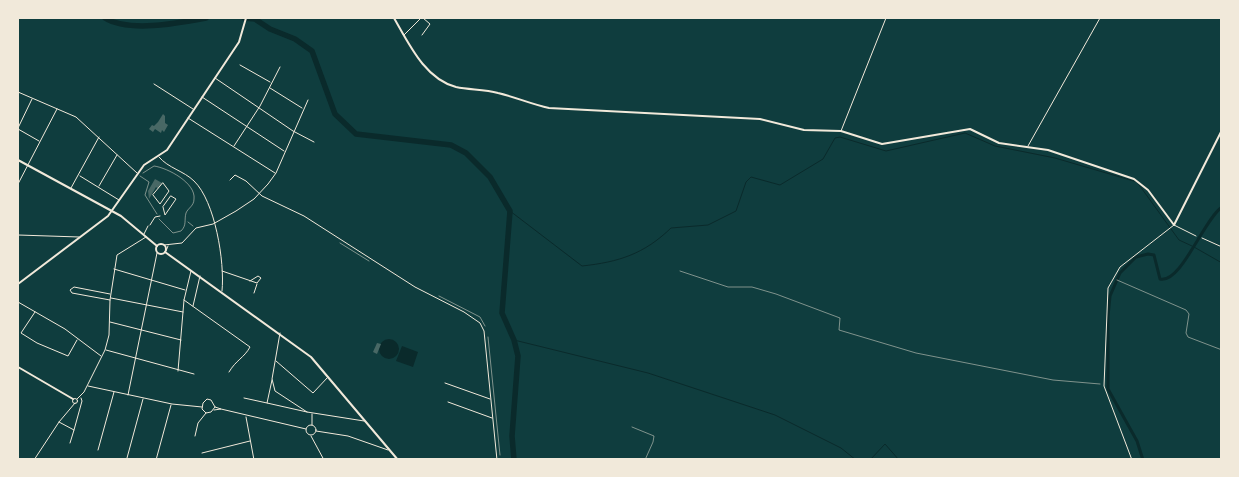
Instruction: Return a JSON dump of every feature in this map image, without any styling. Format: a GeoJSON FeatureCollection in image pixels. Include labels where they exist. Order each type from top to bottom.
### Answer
{"type":"FeatureCollection","features":[{"type":"Feature","properties":{"kind":"street"},"geometry":{"type":"LineString","coordinates":[[18,284],[112,212],[138,173],[147,163],[159,157],[167,150],[242,34],[246,18]]}},
{"type":"Feature","properties":{"kind":"street"},"geometry":{"type":"LineString","coordinates":[[394,18],[419,58],[439,81],[468,89],[498,93],[549,108],[760,119],[804,130],[840,131],[882,144],[967,129],[999,143],[1028,146],[1071,157],[1137,181],[1148,190],[1174,227],[1196,236]]}},
{"type":"Feature","properties":{"kind":"street"},"geometry":{"type":"LineString","coordinates":[[404,36],[422,18],[430,24],[422,35]]}},
{"type":"Feature","properties":{"kind":"street"},"geometry":{"type":"LineString","coordinates":[[840,131],[886,18]]}},
{"type":"Feature","properties":{"kind":"street"},"geometry":{"type":"LineString","coordinates":[[1028,146],[1100,18]]}},
{"type":"Feature","properties":{"kind":"street"},"geometry":{"type":"LineString","coordinates":[[240,65],[271,82]]}},
{"type":"Feature","properties":{"kind":"street"},"geometry":{"type":"LineString","coordinates":[[234,147],[260,106],[280,67]]}},
{"type":"Feature","properties":{"kind":"street"},"geometry":{"type":"LineString","coordinates":[[215,78],[260,106],[293,132],[314,142]]}},
{"type":"Feature","properties":{"kind":"street"},"geometry":{"type":"LineString","coordinates":[[154,84],[194,110]]}},
{"type":"Feature","properties":{"kind":"street"},"geometry":{"type":"LineString","coordinates":[[270,88],[303,109]]}},
{"type":"Feature","properties":{"kind":"street"},"geometry":{"type":"LineString","coordinates":[[18,92],[58,108],[82,121],[138,173]]}},
{"type":"Feature","properties":{"kind":"street"},"geometry":{"type":"LineString","coordinates":[[202,97],[284,152]]}},
{"type":"Feature","properties":{"kind":"street"},"geometry":{"type":"LineString","coordinates":[[32,99],[18,128],[40,142]]}},
{"type":"Feature","properties":{"kind":"street"},"geometry":{"type":"LineString","coordinates":[[156,246],[182,244],[196,228],[213,224],[246,206],[260,193],[276,173],[308,100]]}},
{"type":"Feature","properties":{"kind":"street"},"geometry":{"type":"LineString","coordinates":[[18,184],[58,108]]}},
{"type":"Feature","properties":{"kind":"street"},"geometry":{"type":"LineString","coordinates":[[188,118],[276,173]]}},
{"type":"Feature","properties":{"kind":"street"},"geometry":{"type":"LineString","coordinates":[[1132,460],[1104,386],[1106,306],[1110,283],[1120,267],[1146,245],[1174,227],[1222,130]]}},
{"type":"Feature","properties":{"kind":"street"},"geometry":{"type":"LineString","coordinates":[[70,189],[99,137]]}},
{"type":"Feature","properties":{"kind":"street"},"geometry":{"type":"LineString","coordinates":[[98,187],[118,154]]}},
{"type":"Feature","properties":{"kind":"street"},"geometry":{"type":"LineString","coordinates":[[159,157],[192,179],[202,189],[220,249],[222,292]]}},
{"type":"Feature","properties":{"kind":"street"},"geometry":{"type":"LineString","coordinates":[[18,160],[127,221],[156,246],[157,252],[128,395]]}},
{"type":"Feature","properties":{"kind":"street"},"geometry":{"type":"LineString","coordinates":[[79,175],[120,200]]}},
{"type":"Feature","properties":{"kind":"street"},"geometry":{"type":"LineString","coordinates":[[230,180],[235,175],[246,181],[265,198],[304,216],[415,287],[477,320],[484,331],[497,460]]}},
{"type":"Feature","properties":{"kind":"street"},"geometry":{"type":"LineString","coordinates":[[162,183],[169,191],[165,196],[160,204],[153,195],[162,183]]}},
{"type":"Feature","properties":{"kind":"street"},"geometry":{"type":"LineString","coordinates":[[165,196],[169,199]]}},
{"type":"Feature","properties":{"kind":"street"},"geometry":{"type":"LineString","coordinates":[[171,196],[176,199],[165,215],[163,207],[169,199],[171,196]]}},
{"type":"Feature","properties":{"kind":"street"},"geometry":{"type":"LineString","coordinates":[[73,400],[80,397],[88,386],[105,350],[109,334],[113,269],[117,255],[145,235],[155,217],[160,216]]}},
{"type":"Feature","properties":{"kind":"street"},"geometry":{"type":"LineString","coordinates":[[18,234],[80,237]]}},
{"type":"Feature","properties":{"kind":"street"},"geometry":{"type":"LineString","coordinates":[[1202,238],[1222,247]]}},
{"type":"Feature","properties":{"kind":"street"},"geometry":{"type":"LineString","coordinates":[[164,245],[165,252]]}},
{"type":"Feature","properties":{"kind":"street"},"geometry":{"type":"LineString","coordinates":[[165,252],[168,245]]}},
{"type":"Feature","properties":{"kind":"street"},"geometry":{"type":"LineString","coordinates":[[157,252],[165,252],[311,357],[398,460]]}},
{"type":"Feature","properties":{"kind":"street"},"geometry":{"type":"LineString","coordinates":[[113,269],[186,290]]}},
{"type":"Feature","properties":{"kind":"street"},"geometry":{"type":"LineString","coordinates":[[178,370],[184,300],[191,271]]}},
{"type":"Feature","properties":{"kind":"street"},"geometry":{"type":"LineString","coordinates":[[221,271],[257,283]]}},
{"type":"Feature","properties":{"kind":"street"},"geometry":{"type":"LineString","coordinates":[[193,306],[200,276]]}},
{"type":"Feature","properties":{"kind":"street"},"geometry":{"type":"LineString","coordinates":[[250,281],[260,277],[261,280],[257,283],[254,293]]}},
{"type":"Feature","properties":{"kind":"street"},"geometry":{"type":"LineString","coordinates":[[111,294],[74,287],[70,290],[72,292],[183,312]]}},
{"type":"Feature","properties":{"kind":"street"},"geometry":{"type":"LineString","coordinates":[[184,300],[250,347],[245,355],[236,359],[229,372]]}},
{"type":"Feature","properties":{"kind":"street"},"geometry":{"type":"LineString","coordinates":[[18,302],[78,339],[101,356]]}},
{"type":"Feature","properties":{"kind":"street"},"geometry":{"type":"LineString","coordinates":[[22,333],[35,312]]}},
{"type":"Feature","properties":{"kind":"street"},"geometry":{"type":"LineString","coordinates":[[109,322],[182,340]]}},
{"type":"Feature","properties":{"kind":"street"},"geometry":{"type":"LineString","coordinates":[[18,330],[37,343],[68,356],[78,339]]}},
{"type":"Feature","properties":{"kind":"street"},"geometry":{"type":"LineString","coordinates":[[267,403],[280,333]]}},
{"type":"Feature","properties":{"kind":"street"},"geometry":{"type":"LineString","coordinates":[[105,350],[194,374]]}},
{"type":"Feature","properties":{"kind":"street"},"geometry":{"type":"LineString","coordinates":[[276,360],[312,393],[328,376]]}},
{"type":"Feature","properties":{"kind":"street"},"geometry":{"type":"LineString","coordinates":[[18,367],[73,400],[74,403]]}},
{"type":"Feature","properties":{"kind":"street"},"geometry":{"type":"LineString","coordinates":[[272,379],[275,391],[307,412]]}},
{"type":"Feature","properties":{"kind":"street"},"geometry":{"type":"LineString","coordinates":[[445,383],[491,399]]}},
{"type":"Feature","properties":{"kind":"street"},"geometry":{"type":"LineString","coordinates":[[88,386],[172,404],[202,407],[206,412]]}},
{"type":"Feature","properties":{"kind":"street"},"geometry":{"type":"LineString","coordinates":[[98,450],[114,391]]}},
{"type":"Feature","properties":{"kind":"street"},"geometry":{"type":"LineString","coordinates":[[70,443],[82,401],[80,397]]}},
{"type":"Feature","properties":{"kind":"street"},"geometry":{"type":"LineString","coordinates":[[126,458],[143,398]]}},
{"type":"Feature","properties":{"kind":"street"},"geometry":{"type":"LineString","coordinates":[[244,398],[312,413],[366,422]]}},
{"type":"Feature","properties":{"kind":"street"},"geometry":{"type":"LineString","coordinates":[[34,460],[59,422],[74,403],[78,402],[77,399]]}},
{"type":"Feature","properties":{"kind":"street"},"geometry":{"type":"LineString","coordinates":[[202,407],[204,401],[209,399],[213,401],[214,410]]}},
{"type":"Feature","properties":{"kind":"street"},"geometry":{"type":"LineString","coordinates":[[448,402],[493,418]]}},
{"type":"Feature","properties":{"kind":"street"},"geometry":{"type":"LineString","coordinates":[[156,460],[172,404]]}},
{"type":"Feature","properties":{"kind":"street"},"geometry":{"type":"LineString","coordinates":[[215,407],[245,416],[306,429],[324,460]]}},
{"type":"Feature","properties":{"kind":"street"},"geometry":{"type":"LineString","coordinates":[[195,436],[198,423],[206,412],[221,409]]}},
{"type":"Feature","properties":{"kind":"street"},"geometry":{"type":"LineString","coordinates":[[312,413],[312,425],[316,431],[348,436],[391,451]]}},
{"type":"Feature","properties":{"kind":"street"},"geometry":{"type":"LineString","coordinates":[[245,416],[254,460]]}},
{"type":"Feature","properties":{"kind":"street"},"geometry":{"type":"LineString","coordinates":[[59,422],[74,430]]}},
{"type":"Feature","properties":{"kind":"street"},"geometry":{"type":"LineString","coordinates":[[306,429],[312,425]]}},
{"type":"Feature","properties":{"kind":"street"},"geometry":{"type":"LineString","coordinates":[[311,435],[316,431]]}},
{"type":"Feature","properties":{"kind":"street"},"geometry":{"type":"LineString","coordinates":[[375,444],[379,437]]}},
{"type":"Feature","properties":{"kind":"street"},"geometry":{"type":"LineString","coordinates":[[202,453],[250,441]]}},
{"type":"Feature","properties":{"kind":"lane"},"geometry":{"type":"LineString","coordinates":[[1196,236],[1202,238]]}},
{"type":"Feature","properties":{"kind":"lane"},"geometry":{"type":"LineString","coordinates":[[632,427],[654,436],[654,442],[645,460]]}},
{"type":"Feature","properties":{"kind":"path"},"geometry":{"type":"LineString","coordinates":[[156,166],[166,170],[190,187],[194,198],[186,214],[186,222],[183,230],[175,234],[164,225],[145,195],[149,182],[139,175],[156,166]]}},
{"type":"Feature","properties":{"kind":"path"},"geometry":{"type":"LineString","coordinates":[[186,222],[196,228]]}},
{"type":"Feature","properties":{"kind":"path"},"geometry":{"type":"LineString","coordinates":[[680,271],[728,286],[752,287],[776,294],[840,318],[839,330],[916,353],[1053,380],[1096,383],[1104,386]]}},
{"type":"Feature","properties":{"kind":"path"},"geometry":{"type":"LineString","coordinates":[[1117,280],[1186,310],[1189,314],[1186,333],[1188,337],[1222,350]]}},
{"type":"Feature","properties":{"kind":"water"},"geometry":{"type":"Polygon","coordinates":[[[389,339],[396,342],[399,349],[396,356],[389,359],[382,356],[379,349],[382,342],[389,339]]]}},
{"type":"Feature","properties":{"kind":"water"},"geometry":{"type":"Polygon","coordinates":[[[402,346],[418,352],[413,367],[396,361],[402,346]]]}},
{"type":"Feature","properties":{"kind":"building"},"geometry":{"type":"Polygon","coordinates":[[[163,114],[165,116],[165,123],[168,125],[164,132],[162,130],[161,133],[155,129],[153,132],[149,129],[158,122],[163,114]]]}},
{"type":"Feature","properties":{"kind":"building"},"geometry":{"type":"Polygon","coordinates":[[[155,179],[162,183],[158,189],[156,187],[149,199],[148,191],[155,179]]]}},
{"type":"Feature","properties":{"kind":"building"},"geometry":{"type":"Polygon","coordinates":[[[377,343],[381,344],[377,354],[373,352],[377,343]]]}},
{"type":"Feature","properties":{"kind":"waterway"},"geometry":{"type":"LineString","coordinates":[[105,18],[115,23],[140,26],[154,26],[206,18]]}},
{"type":"Feature","properties":{"kind":"waterway"},"geometry":{"type":"LineString","coordinates":[[244,18],[255,19],[270,29],[295,39],[312,51],[335,114],[356,134],[451,145],[466,153],[490,177],[510,211],[502,313],[514,340],[518,356],[512,436],[514,460]]}},
{"type":"Feature","properties":{"kind":"waterway"},"geometry":{"type":"LineString","coordinates":[[510,211],[582,266],[608,262],[641,250],[671,228],[708,225],[736,211],[746,182],[751,177],[780,185],[823,159],[835,138],[840,137],[886,151],[965,133],[995,146],[1055,158],[1137,182],[1179,240],[1192,246]]}},
{"type":"Feature","properties":{"kind":"waterway"},"geometry":{"type":"LineString","coordinates":[[1143,460],[1137,441],[1108,389],[1108,316],[1110,296],[1120,273],[1136,257],[1148,254],[1154,255],[1160,279],[1168,278],[1176,272],[1215,214],[1222,207]]}},
{"type":"Feature","properties":{"kind":"waterway"},"geometry":{"type":"LineString","coordinates":[[1194,247],[1222,263]]}},
{"type":"Feature","properties":{"kind":"waterway"},"geometry":{"type":"LineString","coordinates":[[514,340],[648,373],[775,415],[841,448],[856,460]]}},
{"type":"Feature","properties":{"kind":"waterway"},"geometry":{"type":"LineString","coordinates":[[870,460],[885,444],[899,460]]}}]}
